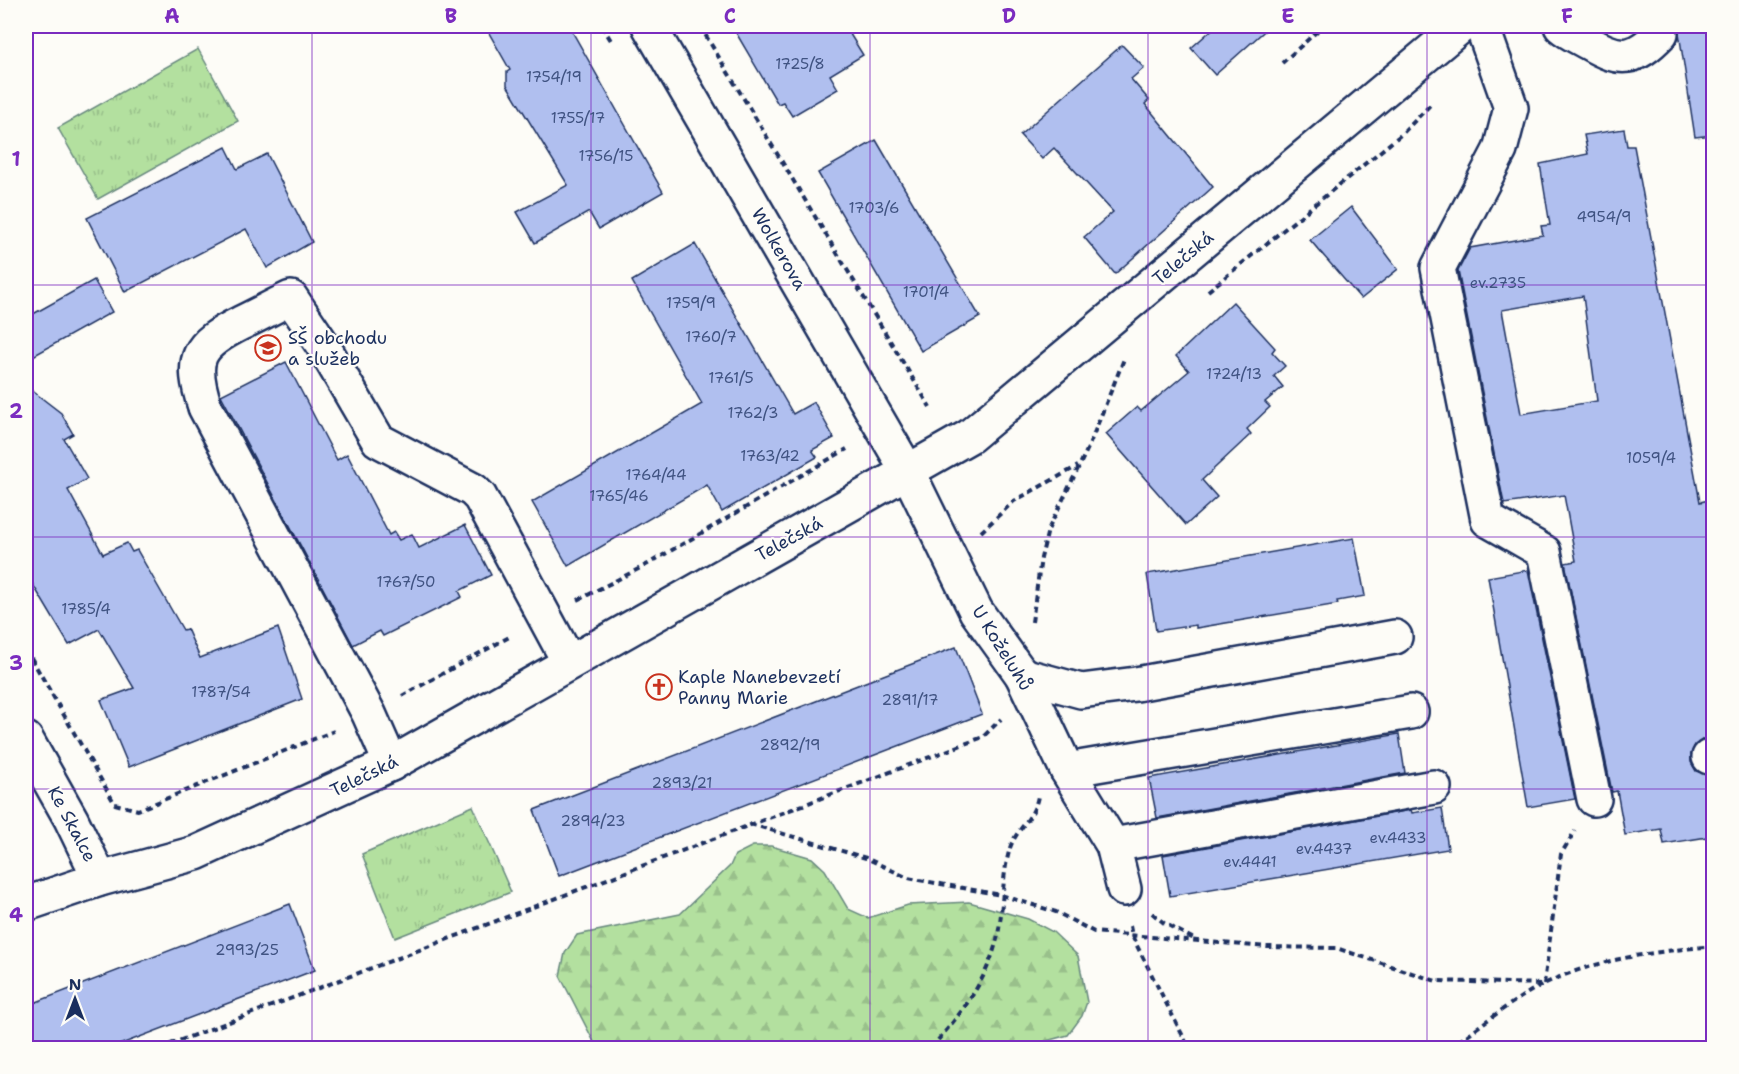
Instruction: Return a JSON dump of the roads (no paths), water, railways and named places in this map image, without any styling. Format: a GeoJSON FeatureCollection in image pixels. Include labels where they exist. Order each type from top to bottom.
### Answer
{"type":"FeatureCollection","features":[{"type":"Feature","properties":{"kind":"street","name":"Wolkerova"},"geometry":{"type":"LineString","coordinates":[[649,26],[908,472]]}},
{"type":"Feature","properties":{"kind":"street","name":"Telečská"},"geometry":{"type":"LineString","coordinates":[[26,904],[100,879],[196,853],[392,764],[908,472],[940,450],[970,436],[1461,26]]}},
{"type":"Feature","properties":{"kind":"street"},"geometry":{"type":"LineString","coordinates":[[1482,26],[1511,108],[1500,150],[1438,268],[1488,520],[1545,552],[1594,799]]}},
{"type":"Feature","properties":{"kind":"street"},"geometry":{"type":"LineString","coordinates":[[1561,26],[1610,55],[1626,57],[1646,48],[1660,33]]}},
{"type":"Feature","properties":{"kind":"street"},"geometry":{"type":"LineString","coordinates":[[392,764],[369,714],[205,406],[197,384],[197,369],[201,352],[213,337],[291,298],[322,344],[378,440],[473,490],[480,497],[569,662]]}},
{"type":"Feature","properties":{"kind":"street","name":"U Koželuhů"},"geometry":{"type":"LineString","coordinates":[[908,472],[976,611],[1022,675],[1067,770],[1113,845],[1124,889]]}},
{"type":"Feature","properties":{"kind":"street"},"geometry":{"type":"LineString","coordinates":[[1022,675],[1081,691],[1136,684],[1395,637]]}},
{"type":"Feature","properties":{"kind":"street"},"geometry":{"type":"LineString","coordinates":[[1067,770],[1411,712]]}},
{"type":"Feature","properties":{"kind":"street","name":"Ke Skalce"},"geometry":{"type":"LineString","coordinates":[[26,739],[71,819],[100,879]]}},
{"type":"Feature","properties":{"kind":"street"},"geometry":{"type":"LineString","coordinates":[[1113,845],[1434,787]]}},
{"type":"Feature","properties":{"kind":"place","name":"SŠ obchodu a služeb"},"geometry":{"type":"Point","coordinates":[268,348]}},
{"type":"Feature","properties":{"kind":"place","name":"Kaple Nanebevzetí Panny Marie"},"geometry":{"type":"Point","coordinates":[659,687]}}]}
